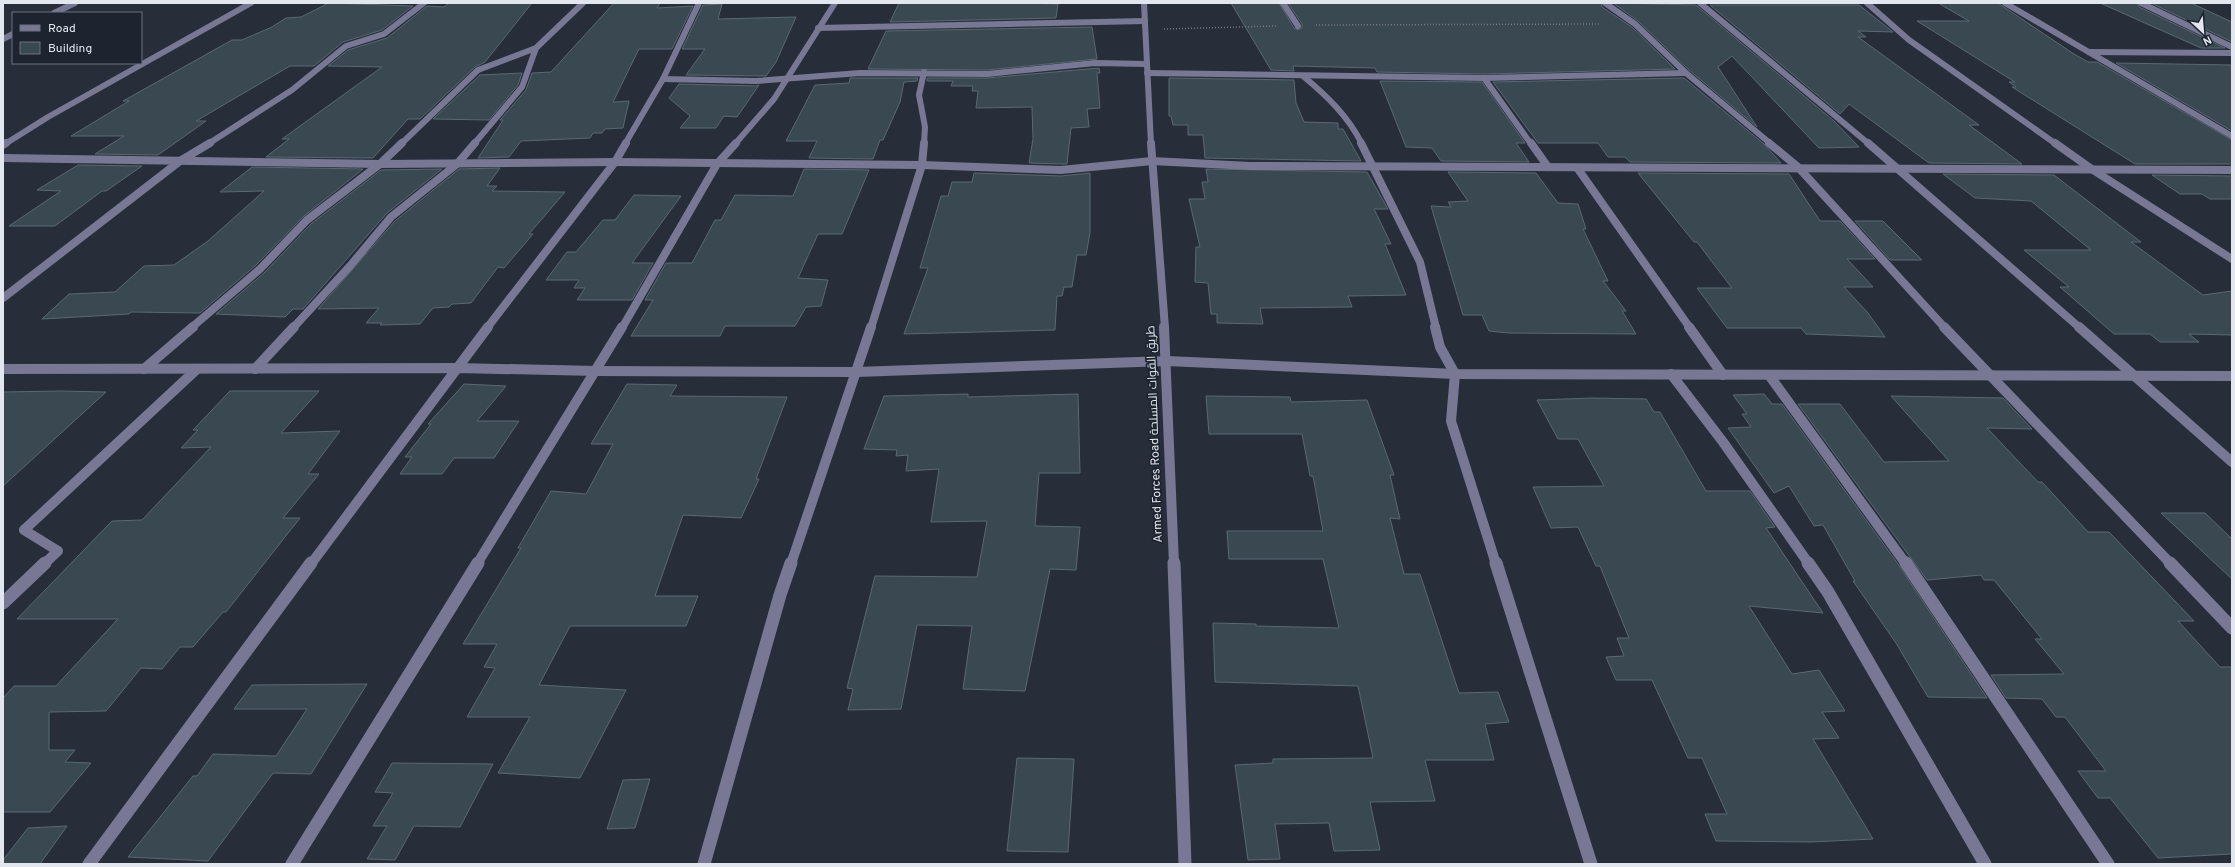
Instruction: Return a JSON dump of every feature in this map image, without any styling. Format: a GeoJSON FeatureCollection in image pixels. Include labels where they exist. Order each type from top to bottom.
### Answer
{"type":"FeatureCollection","features":[{"type":"Feature","properties":{"kind":"street"},"geometry":{"type":"LineString","coordinates":[[56,12],[75,3]]}},
{"type":"Feature","properties":{"kind":"street"},"geometry":{"type":"LineString","coordinates":[[3,145],[48,117],[251,3]]}},
{"type":"Feature","properties":{"kind":"street"},"geometry":{"type":"LineString","coordinates":[[3,298],[180,160],[220,137],[292,90],[346,46],[384,34],[424,3]]}},
{"type":"Feature","properties":{"kind":"street"},"geometry":{"type":"LineString","coordinates":[[144,369],[260,269],[307,220],[380,164],[478,70],[536,48],[583,3]]}},
{"type":"Feature","properties":{"kind":"street"},"geometry":{"type":"LineString","coordinates":[[89,864],[456,368],[615,162],[663,79],[699,3]]}},
{"type":"Feature","properties":{"kind":"street"},"geometry":{"type":"LineString","coordinates":[[292,864],[597,371],[717,164],[752,126],[774,99],[835,3]]}},
{"type":"Feature","properties":{"kind":"street","name":"Armed Forces Road طريق القوات المسلحة"},"geometry":{"type":"LineString","coordinates":[[1144,3],[1152,161],[1167,361],[1185,864]]}},
{"type":"Feature","properties":{"kind":"street"},"geometry":{"type":"LineString","coordinates":[[1283,3],[1298,26]]}},
{"type":"Feature","properties":{"kind":"street"},"geometry":{"type":"LineString","coordinates":[[1605,3],[1635,24],[1686,73],[1798,167],[1989,376],[2232,628]]}},
{"type":"Feature","properties":{"kind":"street"},"geometry":{"type":"LineString","coordinates":[[1700,3],[1898,168],[2232,462]]}},
{"type":"Feature","properties":{"kind":"street"},"geometry":{"type":"LineString","coordinates":[[1867,3],[1909,40],[2093,170],[2232,259]]}},
{"type":"Feature","properties":{"kind":"street"},"geometry":{"type":"LineString","coordinates":[[2005,3],[2232,136]]}},
{"type":"Feature","properties":{"kind":"street"},"geometry":{"type":"LineString","coordinates":[[2141,3],[2232,47]]}},
{"type":"Feature","properties":{"kind":"street"},"geometry":{"type":"LineString","coordinates":[[818,28],[1145,25]]}},
{"type":"Feature","properties":{"kind":"street"},"geometry":{"type":"LineString","coordinates":[[3,39],[12,34]]}},
{"type":"Feature","properties":{"kind":"street"},"geometry":{"type":"LineString","coordinates":[[255,368],[350,266],[391,217],[457,164],[522,87],[536,48]]}},
{"type":"Feature","properties":{"kind":"street"},"geometry":{"type":"LineString","coordinates":[[2089,52],[2232,53]]}},
{"type":"Feature","properties":{"kind":"street"},"geometry":{"type":"LineString","coordinates":[[663,79],[756,81],[860,73],[924,72],[987,74],[1095,63],[1147,68],[1303,76],[1484,78],[1686,73]]}},
{"type":"Feature","properties":{"kind":"street"},"geometry":{"type":"LineString","coordinates":[[704,864],[780,595],[856,372],[922,165],[925,127],[919,99],[924,72]]}},
{"type":"Feature","properties":{"kind":"street"},"geometry":{"type":"LineString","coordinates":[[1303,76],[1331,100],[1353,126],[1420,262],[1440,347],[1456,374],[1451,421],[1591,864]]}},
{"type":"Feature","properties":{"kind":"street"},"geometry":{"type":"LineString","coordinates":[[1484,78],[1548,167]]}},
{"type":"Feature","properties":{"kind":"street"},"geometry":{"type":"LineString","coordinates":[[3,158],[380,164],[615,162],[922,165],[1061,170],[1152,161],[1250,166],[1548,167],[1578,169],[1798,167],[2232,170]]}},
{"type":"Feature","properties":{"kind":"street"},"geometry":{"type":"LineString","coordinates":[[1578,169],[1723,375]]}},
{"type":"Feature","properties":{"kind":"street"},"geometry":{"type":"LineString","coordinates":[[3,369],[456,368],[597,371],[856,372],[1167,361],[1456,374],[2232,376]]}},
{"type":"Feature","properties":{"kind":"street"},"geometry":{"type":"LineString","coordinates":[[3,603],[58,551],[24,530],[197,369]]}},
{"type":"Feature","properties":{"kind":"street"},"geometry":{"type":"LineString","coordinates":[[1671,374],[1723,442],[1828,592],[1985,864]]}},
{"type":"Feature","properties":{"kind":"street"},"geometry":{"type":"LineString","coordinates":[[1769,375],[1894,546],[2108,864]]}},
{"type":"Feature","properties":{"kind":"path"},"geometry":{"type":"LineString","coordinates":[[1145,25],[1178,30],[1364,23],[1635,24]]}},
{"type":"Feature","properties":{"kind":"building"},"geometry":{"type":"Polygon","coordinates":[[[329,3],[413,6],[382,30],[343,42],[314,66],[290,66],[196,121],[206,121],[158,155],[95,154],[124,136],[71,136],[129,101],[123,101],[232,40],[242,40],[272,27],[286,18],[301,17],[329,3]]]}},
{"type":"Feature","properties":{"kind":"building"},"geometry":{"type":"Polygon","coordinates":[[[449,3],[532,3],[485,62],[475,67],[420,119],[408,119],[373,158],[266,157],[289,139],[282,139],[382,67],[328,66],[348,50],[387,38],[427,6],[444,7],[449,3]]]}},
{"type":"Feature","properties":{"kind":"building"},"geometry":{"type":"Polygon","coordinates":[[[614,3],[660,3],[657,8],[693,6],[672,49],[639,49],[613,102],[629,101],[623,128],[605,129],[602,133],[593,133],[590,138],[521,141],[509,157],[478,158],[503,120],[500,120],[526,90],[532,73],[551,72],[614,3]]]}},
{"type":"Feature","properties":{"kind":"building"},"geometry":{"type":"Polygon","coordinates":[[[899,3],[1058,4],[1056,18],[890,22],[899,3]]]}},
{"type":"Feature","properties":{"kind":"building"},"geometry":{"type":"Polygon","coordinates":[[[1231,3],[1279,3],[1294,28],[1298,30],[1302,28],[1302,24],[1288,3],[1601,3],[1602,7],[1632,27],[1675,69],[1484,74],[1377,72],[1375,68],[1293,66],[1294,71],[1271,70],[1231,3]]]}},
{"type":"Feature","properties":{"kind":"building"},"geometry":{"type":"Polygon","coordinates":[[[1613,3],[1696,5],[1834,121],[1859,147],[1819,148],[1732,56],[1718,67],[1757,127],[1689,70],[1638,21],[1613,3]]]}},
{"type":"Feature","properties":{"kind":"building"},"geometry":{"type":"Polygon","coordinates":[[[1938,3],[1998,3],[2074,54],[2088,62],[2097,62],[2232,140],[2232,164],[2135,164],[2012,87],[2016,87],[2009,82],[2015,82],[1917,21],[1969,21],[1938,3]]]}},
{"type":"Feature","properties":{"kind":"building"},"geometry":{"type":"Polygon","coordinates":[[[2100,3],[2137,3],[2139,7],[2225,48],[2201,48],[2100,3]]]}},
{"type":"Feature","properties":{"kind":"building"},"geometry":{"type":"Polygon","coordinates":[[[2151,3],[2191,3],[2232,22],[2232,42],[2151,3]]]}},
{"type":"Feature","properties":{"kind":"building"},"geometry":{"type":"Polygon","coordinates":[[[722,4],[718,19],[796,17],[776,62],[766,76],[686,75],[705,49],[682,49],[703,5],[722,4]]]}},
{"type":"Feature","properties":{"kind":"building"},"geometry":{"type":"Polygon","coordinates":[[[1710,5],[1859,5],[1893,32],[1858,31],[1866,37],[1858,37],[1979,125],[1969,125],[2022,164],[1929,163],[1849,104],[1840,114],[1710,5]]]}},
{"type":"Feature","properties":{"kind":"building"},"geometry":{"type":"Polygon","coordinates":[[[1092,27],[1097,59],[987,70],[868,69],[886,31],[1092,27]]]}},
{"type":"Feature","properties":{"kind":"building"},"geometry":{"type":"Polygon","coordinates":[[[2116,63],[2232,65],[2232,131],[2116,63]]]}},
{"type":"Feature","properties":{"kind":"building"},"geometry":{"type":"Polygon","coordinates":[[[1099,68],[1100,73],[1097,73],[1100,108],[1087,109],[1089,127],[1071,128],[1067,164],[1029,163],[1033,139],[1032,107],[976,108],[978,91],[972,91],[973,86],[951,86],[953,81],[927,81],[927,78],[987,78],[1099,68]]]}},
{"type":"Feature","properties":{"kind":"building"},"geometry":{"type":"Polygon","coordinates":[[[522,73],[518,85],[489,120],[433,119],[480,75],[522,73]]]}},
{"type":"Feature","properties":{"kind":"building"},"geometry":{"type":"Polygon","coordinates":[[[850,78],[918,78],[917,81],[904,82],[900,102],[883,140],[880,140],[873,159],[809,158],[817,141],[786,141],[815,85],[849,83],[850,78]]]}},
{"type":"Feature","properties":{"kind":"building"},"geometry":{"type":"Polygon","coordinates":[[[1169,78],[1294,80],[1296,103],[1304,122],[1338,123],[1338,129],[1343,129],[1361,161],[1205,158],[1203,135],[1188,135],[1188,125],[1173,125],[1171,116],[1169,116],[1169,78]]]}},
{"type":"Feature","properties":{"kind":"building"},"geometry":{"type":"Polygon","coordinates":[[[1684,78],[1764,144],[1781,163],[1630,162],[1625,157],[1608,157],[1598,143],[1538,143],[1493,82],[1684,78]]]}},
{"type":"Feature","properties":{"kind":"building"},"geometry":{"type":"Polygon","coordinates":[[[1380,81],[1482,82],[1525,143],[1516,143],[1529,162],[1441,161],[1432,148],[1406,147],[1380,81]]]}},
{"type":"Feature","properties":{"kind":"building"},"geometry":{"type":"Polygon","coordinates":[[[679,84],[759,85],[737,117],[724,116],[716,128],[680,128],[690,116],[669,98],[679,84]]]}},
{"type":"Feature","properties":{"kind":"building"},"geometry":{"type":"Polygon","coordinates":[[[78,165],[142,166],[106,191],[102,191],[55,226],[9,226],[61,191],[37,190],[78,165]]]}},
{"type":"Feature","properties":{"kind":"building"},"geometry":{"type":"Polygon","coordinates":[[[252,167],[363,169],[304,216],[256,265],[200,313],[131,312],[129,314],[42,319],[69,294],[115,292],[144,266],[174,265],[208,241],[264,191],[220,192],[252,167]]]}},
{"type":"Feature","properties":{"kind":"building"},"geometry":{"type":"Polygon","coordinates":[[[500,168],[487,186],[497,186],[492,191],[565,192],[529,234],[533,234],[504,268],[498,267],[471,303],[452,304],[449,307],[433,308],[420,324],[380,325],[382,323],[366,323],[379,308],[318,309],[395,221],[459,169],[500,168]]]}},
{"type":"Feature","properties":{"kind":"building"},"geometry":{"type":"Polygon","coordinates":[[[442,169],[387,213],[303,309],[293,309],[285,317],[216,314],[264,273],[311,224],[381,170],[442,169]]]}},
{"type":"Feature","properties":{"kind":"building"},"geometry":{"type":"Polygon","coordinates":[[[804,169],[869,170],[842,234],[818,234],[798,278],[828,280],[821,306],[806,307],[795,326],[725,326],[720,336],[631,336],[653,300],[645,300],[666,263],[692,263],[715,220],[721,220],[735,195],[793,196],[804,169]]]}},
{"type":"Feature","properties":{"kind":"building"},"geometry":{"type":"Polygon","coordinates":[[[1206,169],[1367,172],[1388,209],[1374,209],[1391,244],[1385,244],[1406,295],[1348,296],[1352,307],[1260,308],[1263,324],[1217,323],[1217,314],[1211,314],[1208,283],[1195,282],[1196,247],[1200,247],[1189,199],[1205,199],[1202,182],[1208,182],[1206,169]]]}},
{"type":"Feature","properties":{"kind":"building"},"geometry":{"type":"Polygon","coordinates":[[[1448,172],[1536,173],[1558,203],[1578,204],[1586,229],[1583,229],[1608,281],[1603,281],[1626,311],[1622,311],[1636,334],[1509,333],[1489,331],[1482,315],[1463,315],[1431,206],[1451,207],[1448,202],[1468,201],[1448,172]]]}},
{"type":"Feature","properties":{"kind":"building"},"geometry":{"type":"Polygon","coordinates":[[[974,173],[1061,176],[1090,173],[1090,233],[1086,255],[1077,255],[1072,287],[1064,287],[1062,296],[1057,296],[1055,330],[904,334],[928,268],[920,268],[941,196],[948,196],[952,182],[972,182],[974,173]]]}},
{"type":"Feature","properties":{"kind":"building"},"geometry":{"type":"Polygon","coordinates":[[[1638,173],[1789,174],[1820,221],[1840,221],[1875,259],[1847,259],[1873,287],[1844,287],[1868,313],[1885,337],[1806,334],[1801,328],[1727,328],[1697,288],[1732,288],[1697,242],[1694,242],[1638,173]]]}},
{"type":"Feature","properties":{"kind":"building"},"geometry":{"type":"Polygon","coordinates":[[[1943,174],[2054,175],[2141,242],[2131,242],[2203,295],[2232,291],[2232,335],[2189,334],[2199,342],[2160,342],[2150,334],[2114,334],[2060,287],[2069,287],[2024,250],[2091,250],[2031,201],[1975,198],[1943,174]]]}},
{"type":"Feature","properties":{"kind":"building"},"geometry":{"type":"Polygon","coordinates":[[[2152,175],[2232,176],[2232,199],[2210,199],[2202,194],[2180,194],[2152,175]]]}},
{"type":"Feature","properties":{"kind":"building"},"geometry":{"type":"Polygon","coordinates":[[[634,195],[681,196],[632,263],[653,263],[632,300],[577,300],[585,288],[574,288],[579,280],[546,280],[567,252],[576,252],[603,220],[615,220],[634,195]]]}},
{"type":"Feature","properties":{"kind":"building"},"geometry":{"type":"Polygon","coordinates":[[[1855,221],[1883,221],[1922,260],[1890,260],[1855,221]]]}},
{"type":"Feature","properties":{"kind":"building"},"geometry":{"type":"Polygon","coordinates":[[[464,384],[506,386],[477,421],[519,421],[494,458],[454,458],[442,474],[400,474],[412,457],[405,457],[431,424],[428,424],[464,384]]]}},
{"type":"Feature","properties":{"kind":"building"},"geometry":{"type":"Polygon","coordinates":[[[627,384],[677,385],[670,396],[787,397],[756,479],[759,479],[741,518],[683,515],[655,596],[698,596],[686,626],[570,626],[539,685],[626,690],[580,778],[498,773],[530,717],[467,717],[495,668],[484,667],[497,644],[463,644],[521,548],[518,548],[551,491],[586,494],[613,444],[591,444],[627,384]]]}},
{"type":"Feature","properties":{"kind":"building"},"geometry":{"type":"Polygon","coordinates":[[[230,391],[319,391],[281,433],[340,431],[308,474],[319,474],[283,518],[300,518],[226,612],[223,612],[193,647],[180,647],[162,669],[141,668],[106,711],[49,712],[49,750],[75,750],[65,762],[91,763],[50,812],[3,812],[3,698],[14,686],[56,686],[118,619],[17,619],[112,521],[142,520],[211,447],[181,448],[198,430],[193,430],[230,391]]]}},
{"type":"Feature","properties":{"kind":"building"},"geometry":{"type":"Polygon","coordinates":[[[3,392],[106,392],[3,486],[3,392]]]}},
{"type":"Feature","properties":{"kind":"building"},"geometry":{"type":"Polygon","coordinates":[[[968,394],[968,397],[1078,394],[1080,473],[1039,473],[1035,526],[1080,527],[1076,570],[1050,569],[1025,691],[963,689],[972,626],[917,625],[901,709],[848,710],[853,689],[847,688],[875,576],[977,577],[987,521],[931,522],[939,469],[906,471],[908,455],[896,456],[897,450],[864,449],[884,396],[968,394]]]}},
{"type":"Feature","properties":{"kind":"building"},"geometry":{"type":"Polygon","coordinates":[[[1764,394],[1772,404],[1782,404],[1898,564],[1987,698],[1928,697],[1896,643],[1853,581],[1855,581],[1823,525],[1814,526],[1789,486],[1774,493],[1728,428],[1751,427],[1742,414],[1747,414],[1733,395],[1764,394]]]}},
{"type":"Feature","properties":{"kind":"building"},"geometry":{"type":"Polygon","coordinates":[[[1206,396],[1290,397],[1291,402],[1367,400],[1394,475],[1390,475],[1400,519],[1390,518],[1404,574],[1420,574],[1459,693],[1498,692],[1509,722],[1485,724],[1494,760],[1425,760],[1435,801],[1370,802],[1380,850],[1334,851],[1329,823],[1275,824],[1280,859],[1248,860],[1235,765],[1273,763],[1273,759],[1373,758],[1358,686],[1215,682],[1213,623],[1256,624],[1256,626],[1339,628],[1323,559],[1229,559],[1227,531],[1323,531],[1313,476],[1310,476],[1302,434],[1209,434],[1206,396]]]}},
{"type":"Feature","properties":{"kind":"building"},"geometry":{"type":"Polygon","coordinates":[[[1891,396],[2003,398],[2032,429],[1987,428],[2038,482],[2042,482],[2088,532],[2109,532],[2194,621],[2178,621],[2220,667],[2232,667],[2232,854],[2158,858],[2110,798],[2098,798],[2078,771],[2106,771],[2065,717],[2056,717],[2042,699],[2006,698],[1991,675],[2064,674],[2035,639],[2042,639],[1994,580],[1984,580],[1981,575],[1927,580],[1798,404],[1840,404],[1884,462],[1949,461],[1891,396]]]}},
{"type":"Feature","properties":{"kind":"building"},"geometry":{"type":"Polygon","coordinates":[[[1592,398],[1646,399],[1654,412],[1660,412],[1706,491],[1750,491],[1775,527],[1766,528],[1823,613],[1749,606],[1792,674],[1819,670],[1845,711],[1822,712],[1839,738],[1813,739],[1873,839],[1811,842],[1716,841],[1705,814],[1727,814],[1702,758],[1688,758],[1652,680],[1616,680],[1606,657],[1624,656],[1617,638],[1629,638],[1600,566],[1596,566],[1578,527],[1551,528],[1533,487],[1604,486],[1578,439],[1558,439],[1537,400],[1592,398]]]}},
{"type":"Feature","properties":{"kind":"building"},"geometry":{"type":"Polygon","coordinates":[[[2161,513],[2205,513],[2232,539],[2232,579],[2161,513]]]}},
{"type":"Feature","properties":{"kind":"building"},"geometry":{"type":"Polygon","coordinates":[[[367,684],[311,774],[273,773],[208,861],[128,857],[193,776],[197,776],[213,754],[276,756],[307,709],[234,709],[252,685],[367,684]]]}},
{"type":"Feature","properties":{"kind":"building"},"geometry":{"type":"Polygon","coordinates":[[[1017,758],[1074,759],[1068,852],[1007,851],[1017,758]]]}},
{"type":"Feature","properties":{"kind":"building"},"geometry":{"type":"Polygon","coordinates":[[[392,763],[493,764],[460,827],[414,826],[395,860],[367,859],[387,826],[373,826],[393,793],[375,792],[392,763]]]}},
{"type":"Feature","properties":{"kind":"building"},"geometry":{"type":"Polygon","coordinates":[[[650,779],[635,828],[607,829],[623,780],[650,779]]]}},
{"type":"Feature","properties":{"kind":"building"},"geometry":{"type":"Polygon","coordinates":[[[67,826],[40,864],[3,864],[3,860],[28,828],[67,826]]]}}]}
